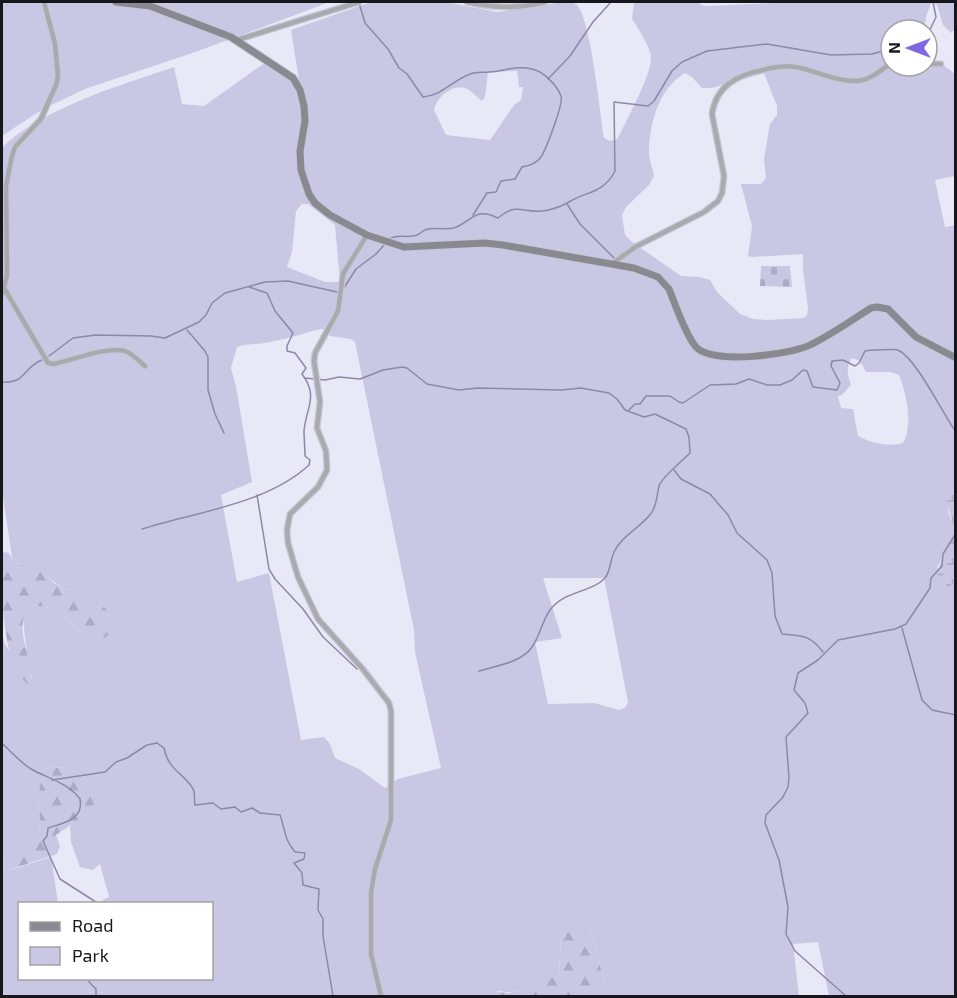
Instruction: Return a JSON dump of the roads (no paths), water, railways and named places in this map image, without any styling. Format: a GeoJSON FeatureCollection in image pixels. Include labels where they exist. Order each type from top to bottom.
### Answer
{"type":"FeatureCollection","features":[{"type":"Feature","properties":{"kind":"street"},"geometry":{"type":"LineString","coordinates":[[2,294],[7,274],[6,186],[12,156],[15,147],[41,119],[56,86],[58,76],[54,44],[44,2]]}},
{"type":"Feature","properties":{"kind":"street"},"geometry":{"type":"LineString","coordinates":[[116,2],[139,4],[164,10],[237,40],[288,73],[302,95],[305,112],[300,161],[309,194],[322,209],[367,235],[404,247],[485,243],[634,268],[658,277],[664,282],[693,342],[706,354],[744,356],[811,345],[871,308],[878,307],[888,309],[916,337],[956,358]]}},
{"type":"Feature","properties":{"kind":"street"},"geometry":{"type":"LineString","coordinates":[[237,40],[359,2]]}},
{"type":"Feature","properties":{"kind":"street"},"geometry":{"type":"LineString","coordinates":[[467,2],[503,8],[545,2]]}},
{"type":"Feature","properties":{"kind":"street"},"geometry":{"type":"LineString","coordinates":[[613,263],[637,246],[704,212],[718,201],[722,193],[724,176],[712,114],[713,104],[731,80],[755,71],[781,66],[855,81],[879,71]]}},
{"type":"Feature","properties":{"kind":"street"},"geometry":{"type":"LineString","coordinates":[[367,235],[357,255],[343,274],[338,311],[315,352],[314,361],[320,394],[318,428],[326,451],[327,470],[318,487],[290,514],[287,530],[288,543],[298,577],[318,619],[362,668],[389,703],[391,711],[391,820],[375,869],[371,893],[371,954],[381,996]]}},
{"type":"Feature","properties":{"kind":"street"},"geometry":{"type":"LineString","coordinates":[[4,288],[48,363],[112,350],[127,352],[145,366]]}},
{"type":"Feature","properties":{"kind":"waterway"},"geometry":{"type":"LineString","coordinates":[[548,79],[570,56],[593,22],[611,2]]}},
{"type":"Feature","properties":{"kind":"waterway"},"geometry":{"type":"LineString","coordinates":[[933,2],[936,18]]}},
{"type":"Feature","properties":{"kind":"waterway"},"geometry":{"type":"LineString","coordinates":[[359,3],[365,23],[388,49],[399,68],[407,74],[423,97],[435,94],[471,74],[521,68],[541,73],[559,92],[560,107],[541,157],[532,164],[522,167],[515,179],[501,181],[496,192],[487,193],[473,215]]}},
{"type":"Feature","properties":{"kind":"waterway"},"geometry":{"type":"LineString","coordinates":[[389,239],[396,236],[418,235],[428,229],[454,228],[478,214],[498,218],[515,209],[550,210],[595,191],[606,184],[615,171],[614,102],[648,106],[654,101],[672,71],[682,62],[707,51],[767,44],[831,55],[879,52]]}},
{"type":"Feature","properties":{"kind":"waterway"},"geometry":{"type":"LineString","coordinates":[[567,204],[580,224],[614,258]]}},
{"type":"Feature","properties":{"kind":"waterway"},"geometry":{"type":"LineString","coordinates":[[342,291],[356,269],[384,245]]}},
{"type":"Feature","properties":{"kind":"waterway"},"geometry":{"type":"LineString","coordinates":[[49,356],[73,338],[96,335],[165,338],[199,322],[206,315],[212,303],[225,293],[265,282],[288,281],[337,292]]}},
{"type":"Feature","properties":{"kind":"waterway"},"geometry":{"type":"LineString","coordinates":[[142,529],[252,498],[273,489],[309,465],[310,460],[305,456],[304,431],[311,396],[302,374],[306,368],[295,353],[287,351],[293,333],[275,311],[267,293],[249,287]]}},
{"type":"Feature","properties":{"kind":"waterway"},"geometry":{"type":"LineString","coordinates":[[187,330],[208,357],[208,390],[215,414],[224,433]]}},
{"type":"Feature","properties":{"kind":"waterway"},"geometry":{"type":"LineString","coordinates":[[629,410],[635,404],[640,404],[646,396],[670,396],[683,403],[710,385],[736,384],[749,379],[767,385],[780,385],[792,380],[803,370],[807,371],[813,387],[837,390],[840,383],[831,366],[832,361],[843,360],[855,366],[865,351],[898,350],[913,364],[956,432]]}},
{"type":"Feature","properties":{"kind":"waterway"},"geometry":{"type":"LineString","coordinates":[[2,382],[20,378],[42,360]]}},
{"type":"Feature","properties":{"kind":"waterway"},"geometry":{"type":"LineString","coordinates":[[305,378],[360,379],[383,370],[402,367],[407,368],[427,384],[459,390],[581,388],[609,393],[625,410],[644,417],[655,414],[686,429],[690,453],[659,486],[652,512],[618,546],[605,578],[593,587],[556,603],[547,614],[532,647],[521,657],[479,671]]}},
{"type":"Feature","properties":{"kind":"waterway"},"geometry":{"type":"LineString","coordinates":[[674,470],[681,479],[710,494],[728,515],[737,533],[767,560],[772,573],[775,616],[782,634],[809,639],[823,652]]}},
{"type":"Feature","properties":{"kind":"waterway"},"geometry":{"type":"LineString","coordinates":[[257,495],[269,569],[323,637],[357,669]]}},
{"type":"Feature","properties":{"kind":"waterway"},"geometry":{"type":"LineString","coordinates":[[846,996],[795,951],[786,934],[788,907],[779,860],[765,823],[766,815],[783,797],[788,787],[786,737],[808,713],[805,703],[794,690],[798,673],[818,660],[838,640],[895,629],[906,624],[930,588],[931,578],[942,566],[943,554],[956,533]]}},
{"type":"Feature","properties":{"kind":"waterway"},"geometry":{"type":"LineString","coordinates":[[902,628],[922,700],[932,710],[956,715]]}},
{"type":"Feature","properties":{"kind":"waterway"},"geometry":{"type":"LineString","coordinates":[[2,743],[27,766],[64,785],[80,799],[79,812],[76,816],[48,828],[47,836],[43,841],[60,879],[96,902]]}},
{"type":"Feature","properties":{"kind":"waterway"},"geometry":{"type":"LineString","coordinates":[[52,780],[105,772],[116,762],[147,745],[157,743],[164,748],[174,768],[191,785],[195,805],[213,803],[221,809],[235,807],[241,812],[252,808],[260,813],[280,815],[291,847],[295,852],[305,853],[304,859],[294,863],[302,873],[303,885],[319,889],[318,910],[323,919],[323,936],[333,996]]}},
{"type":"Feature","properties":{"kind":"waterway"},"geometry":{"type":"LineString","coordinates":[[90,980],[89,982],[96,989],[96,996]]}}]}
